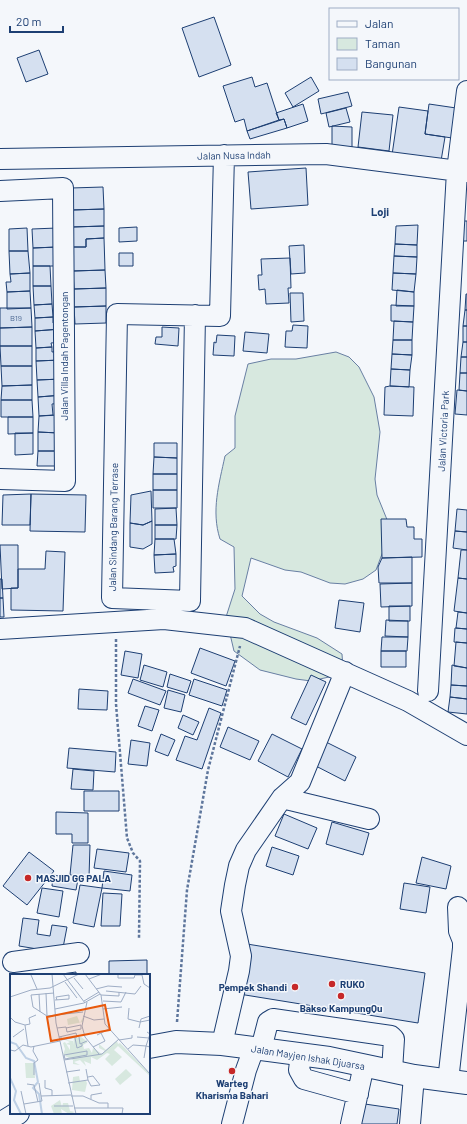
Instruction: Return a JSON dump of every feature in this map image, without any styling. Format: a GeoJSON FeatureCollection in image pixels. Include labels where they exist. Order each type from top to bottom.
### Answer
{"type":"FeatureCollection","features":[{"type":"Feature","properties":{"kind":"main road","name":"Jalan Mayjen Ishak Djuarsa"},"geometry":{"type":"LineString","coordinates":[[150,1047],[176,1042],[222,1044],[258,1048],[301,1054],[364,1065],[414,1076],[457,1082]]}},
{"type":"Feature","properties":{"kind":"main road"},"geometry":{"type":"LineString","coordinates":[[0,1124],[16,1114]]}},
{"type":"Feature","properties":{"kind":"street","name":"Jalan Victoria Park"},"geometry":{"type":"LineString","coordinates":[[428,691],[467,91]]}},
{"type":"Feature","properties":{"kind":"street","name":"Jalan Nusa Indah"},"geometry":{"type":"LineString","coordinates":[[0,159],[43,157],[326,154],[462,172]]}},
{"type":"Feature","properties":{"kind":"street","name":"Jalan Sindang Barang Terrase"},"geometry":{"type":"LineString","coordinates":[[195,315],[190,601],[112,598],[117,314],[195,315],[220,316],[224,155]]}},
{"type":"Feature","properties":{"kind":"street"},"geometry":{"type":"LineString","coordinates":[[41,189],[43,157]]}},
{"type":"Feature","properties":{"kind":"street","name":"Jalan Villa Indah Pagentongan"},"geometry":{"type":"LineString","coordinates":[[0,191],[63,188],[65,481],[0,479]]}},
{"type":"Feature","properties":{"kind":"street"},"geometry":{"type":"LineString","coordinates":[[0,629],[164,619],[245,628],[408,701],[467,735]]}},
{"type":"Feature","properties":{"kind":"street"},"geometry":{"type":"LineString","coordinates":[[222,1044],[239,971],[241,956],[231,911],[234,885],[246,850],[282,798],[300,782],[345,672]]}},
{"type":"Feature","properties":{"kind":"street"},"geometry":{"type":"LineString","coordinates":[[282,798],[369,819]]}},
{"type":"Feature","properties":{"kind":"street"},"geometry":{"type":"LineString","coordinates":[[457,1082],[463,948],[463,941],[459,931],[458,907]]}},
{"type":"Feature","properties":{"kind":"street"},"geometry":{"type":"LineString","coordinates":[[9,963],[79,953]]}},
{"type":"Feature","properties":{"kind":"street"},"geometry":{"type":"LineString","coordinates":[[232,1124],[246,1070],[258,1048],[268,1022],[273,1019],[391,1036],[394,1039],[392,1071]]}},
{"type":"Feature","properties":{"kind":"street"},"geometry":{"type":"LineString","coordinates":[[301,1054],[299,1070],[304,1079],[358,1094]]}},
{"type":"Feature","properties":{"kind":"street"},"geometry":{"type":"LineString","coordinates":[[351,1124],[364,1065]]}},
{"type":"Feature","properties":{"kind":"street"},"geometry":{"type":"LineString","coordinates":[[410,1124],[414,1076]]}},
{"type":"Feature","properties":{"kind":"path"},"geometry":{"type":"LineString","coordinates":[[117,621],[117,712],[127,838],[133,853],[140,861],[139,938]]}},
{"type":"Feature","properties":{"kind":"path"},"geometry":{"type":"LineString","coordinates":[[176,1042],[187,890],[208,770],[245,628]]}},
{"type":"Feature","properties":{"kind":"green space"},"geometry":{"type":"Polygon","coordinates":[[[336,352],[349,357],[359,367],[374,397],[380,432],[375,479],[377,495],[388,522],[388,538],[376,570],[363,579],[345,584],[330,583],[301,572],[285,570],[251,558],[242,596],[260,614],[274,622],[317,638],[342,654],[343,669],[329,677],[311,681],[296,679],[260,670],[234,651],[226,617],[235,589],[234,547],[220,539],[217,529],[216,508],[218,487],[225,456],[235,448],[235,416],[248,364],[271,359],[296,359],[336,352]]]}},
{"type":"Feature","properties":{"kind":"building"},"geometry":{"type":"Polygon","coordinates":[[[214,17],[231,65],[199,77],[182,28],[214,17]]]}},
{"type":"Feature","properties":{"kind":"building"},"geometry":{"type":"Polygon","coordinates":[[[39,50],[48,74],[26,82],[17,58],[39,50]]]}},
{"type":"Feature","properties":{"kind":"building"},"geometry":{"type":"Polygon","coordinates":[[[252,77],[255,87],[267,83],[279,120],[247,131],[244,119],[235,122],[223,86],[252,77]]]}},
{"type":"Feature","properties":{"kind":"building"},"geometry":{"type":"Polygon","coordinates":[[[311,77],[319,91],[293,107],[285,93],[311,77]]]}},
{"type":"Feature","properties":{"kind":"building"},"geometry":{"type":"Polygon","coordinates":[[[348,92],[352,106],[321,114],[318,99],[348,92]]]}},
{"type":"Feature","properties":{"kind":"building"},"geometry":{"type":"Polygon","coordinates":[[[303,104],[308,121],[287,128],[284,119],[279,120],[276,113],[303,104]]]}},
{"type":"Feature","properties":{"kind":"building"},"geometry":{"type":"Polygon","coordinates":[[[429,104],[463,109],[459,139],[425,134],[429,104]]]}},
{"type":"Feature","properties":{"kind":"building"},"geometry":{"type":"Polygon","coordinates":[[[399,107],[428,111],[425,134],[445,137],[441,161],[392,155],[399,107]]]}},
{"type":"Feature","properties":{"kind":"building"},"geometry":{"type":"Polygon","coordinates":[[[346,108],[350,122],[329,127],[326,113],[346,108]]]}},
{"type":"Feature","properties":{"kind":"building"},"geometry":{"type":"Polygon","coordinates":[[[362,112],[393,115],[389,151],[358,147],[362,112]]]}},
{"type":"Feature","properties":{"kind":"building"},"geometry":{"type":"Polygon","coordinates":[[[284,119],[287,128],[250,139],[247,131],[284,119]]]}},
{"type":"Feature","properties":{"kind":"building"},"geometry":{"type":"Polygon","coordinates":[[[332,126],[352,127],[352,148],[332,148],[332,126]]]}},
{"type":"Feature","properties":{"kind":"building"},"geometry":{"type":"Polygon","coordinates":[[[306,168],[308,205],[251,209],[248,172],[306,168]]]}},
{"type":"Feature","properties":{"kind":"building"},"geometry":{"type":"Polygon","coordinates":[[[103,187],[104,209],[72,210],[71,188],[103,187]]]}},
{"type":"Feature","properties":{"kind":"building"},"geometry":{"type":"Polygon","coordinates":[[[104,209],[104,226],[72,227],[72,210],[104,209]]]}},
{"type":"Feature","properties":{"kind":"building"},"geometry":{"type":"Polygon","coordinates":[[[461,221],[467,221],[467,241],[461,241],[461,221]]]}},
{"type":"Feature","properties":{"kind":"building"},"geometry":{"type":"Polygon","coordinates":[[[418,225],[417,245],[395,244],[396,226],[418,225]]]}},
{"type":"Feature","properties":{"kind":"building"},"geometry":{"type":"Polygon","coordinates":[[[104,226],[104,238],[86,239],[86,247],[73,247],[72,227],[104,226]]]}},
{"type":"Feature","properties":{"kind":"building"},"geometry":{"type":"Polygon","coordinates":[[[137,227],[137,241],[119,242],[119,228],[137,227]]]}},
{"type":"Feature","properties":{"kind":"building"},"geometry":{"type":"Polygon","coordinates":[[[27,228],[28,251],[9,251],[9,229],[27,228]]]}},
{"type":"Feature","properties":{"kind":"building"},"geometry":{"type":"Polygon","coordinates":[[[57,228],[57,247],[33,248],[32,229],[57,228]]]}},
{"type":"Feature","properties":{"kind":"building"},"geometry":{"type":"Polygon","coordinates":[[[104,238],[105,270],[73,271],[73,247],[86,247],[86,239],[104,238]]]}},
{"type":"Feature","properties":{"kind":"building"},"geometry":{"type":"Polygon","coordinates":[[[395,244],[417,245],[417,257],[394,256],[395,244]]]}},
{"type":"Feature","properties":{"kind":"building"},"geometry":{"type":"Polygon","coordinates":[[[304,245],[305,273],[291,274],[289,246],[304,245]]]}},
{"type":"Feature","properties":{"kind":"building"},"geometry":{"type":"Polygon","coordinates":[[[57,247],[58,266],[33,266],[33,248],[57,247]]]}},
{"type":"Feature","properties":{"kind":"building"},"geometry":{"type":"Polygon","coordinates":[[[9,251],[28,251],[30,273],[10,274],[9,251]]]}},
{"type":"Feature","properties":{"kind":"building"},"geometry":{"type":"Polygon","coordinates":[[[119,253],[133,253],[133,266],[119,266],[119,253]]]}},
{"type":"Feature","properties":{"kind":"building"},"geometry":{"type":"Polygon","coordinates":[[[394,256],[417,257],[416,274],[393,273],[394,256]]]}},
{"type":"Feature","properties":{"kind":"building"},"geometry":{"type":"Polygon","coordinates":[[[290,258],[291,288],[288,288],[289,303],[266,304],[265,289],[259,290],[258,275],[262,275],[261,259],[290,258]]]}},
{"type":"Feature","properties":{"kind":"building"},"geometry":{"type":"Polygon","coordinates":[[[33,266],[50,266],[51,286],[33,286],[33,266]]]}},
{"type":"Feature","properties":{"kind":"building"},"geometry":{"type":"Polygon","coordinates":[[[105,270],[106,288],[74,289],[73,271],[105,270]]]}},
{"type":"Feature","properties":{"kind":"building"},"geometry":{"type":"Polygon","coordinates":[[[30,273],[30,291],[7,292],[6,282],[11,282],[10,274],[30,273]]]}},
{"type":"Feature","properties":{"kind":"building"},"geometry":{"type":"Polygon","coordinates":[[[393,273],[416,274],[414,292],[392,290],[393,273]]]}},
{"type":"Feature","properties":{"kind":"building"},"geometry":{"type":"Polygon","coordinates":[[[33,286],[51,286],[52,304],[34,305],[33,286]]]}},
{"type":"Feature","properties":{"kind":"building"},"geometry":{"type":"Polygon","coordinates":[[[106,288],[106,306],[74,307],[74,289],[106,288]]]}},
{"type":"Feature","properties":{"kind":"building"},"geometry":{"type":"Polygon","coordinates":[[[397,290],[414,292],[414,306],[396,306],[397,290]]]}},
{"type":"Feature","properties":{"kind":"building"},"geometry":{"type":"Polygon","coordinates":[[[30,291],[31,308],[7,309],[7,292],[30,291]]]}},
{"type":"Feature","properties":{"kind":"building"},"geometry":{"type":"Polygon","coordinates":[[[290,293],[303,293],[304,321],[291,322],[290,293]]]}},
{"type":"Feature","properties":{"kind":"building"},"geometry":{"type":"Polygon","coordinates":[[[466,294],[467,310],[465,310],[466,294]]]}},
{"type":"Feature","properties":{"kind":"building"},"geometry":{"type":"Polygon","coordinates":[[[52,304],[53,317],[35,318],[34,305],[52,304]]]}},
{"type":"Feature","properties":{"kind":"building"},"geometry":{"type":"Polygon","coordinates":[[[391,305],[414,306],[413,322],[391,321],[391,305]]]}},
{"type":"Feature","properties":{"kind":"building"},"geometry":{"type":"Polygon","coordinates":[[[106,306],[106,323],[75,324],[74,307],[106,306]]]}},
{"type":"Feature","properties":{"kind":"building"},"geometry":{"type":"Polygon","coordinates":[[[0,308],[31,308],[32,327],[0,328],[0,308]]]}},
{"type":"Feature","properties":{"kind":"building"},"geometry":{"type":"Polygon","coordinates":[[[465,310],[467,310],[467,326],[463,326],[465,310]]]}},
{"type":"Feature","properties":{"kind":"building"},"geometry":{"type":"Polygon","coordinates":[[[53,317],[53,323],[60,323],[61,329],[35,331],[35,318],[53,317]]]}},
{"type":"Feature","properties":{"kind":"building"},"geometry":{"type":"Polygon","coordinates":[[[394,321],[413,322],[412,340],[393,340],[394,321]]]}},
{"type":"Feature","properties":{"kind":"building"},"geometry":{"type":"Polygon","coordinates":[[[293,325],[308,326],[307,348],[285,347],[286,331],[292,331],[293,325]]]}},
{"type":"Feature","properties":{"kind":"building"},"geometry":{"type":"Polygon","coordinates":[[[463,326],[467,326],[467,342],[463,342],[463,326]]]}},
{"type":"Feature","properties":{"kind":"building"},"geometry":{"type":"Polygon","coordinates":[[[32,327],[32,346],[0,346],[0,328],[32,327]]]}},
{"type":"Feature","properties":{"kind":"building"},"geometry":{"type":"Polygon","coordinates":[[[162,327],[179,328],[178,346],[155,344],[156,337],[162,337],[162,327]]]}},
{"type":"Feature","properties":{"kind":"building"},"geometry":{"type":"Polygon","coordinates":[[[61,329],[62,342],[51,343],[52,347],[36,348],[35,331],[61,329]]]}},
{"type":"Feature","properties":{"kind":"building"},"geometry":{"type":"Polygon","coordinates":[[[245,332],[269,334],[267,353],[243,351],[245,332]]]}},
{"type":"Feature","properties":{"kind":"building"},"geometry":{"type":"Polygon","coordinates":[[[217,335],[235,336],[234,356],[213,355],[214,342],[216,343],[217,335]]]}},
{"type":"Feature","properties":{"kind":"building"},"geometry":{"type":"Polygon","coordinates":[[[393,340],[412,340],[412,355],[392,354],[393,340]]]}},
{"type":"Feature","properties":{"kind":"building"},"geometry":{"type":"Polygon","coordinates":[[[463,342],[467,342],[467,357],[461,357],[463,342]]]}},
{"type":"Feature","properties":{"kind":"building"},"geometry":{"type":"Polygon","coordinates":[[[0,346],[32,346],[32,366],[1,366],[0,346]]]}},
{"type":"Feature","properties":{"kind":"building"},"geometry":{"type":"Polygon","coordinates":[[[52,347],[52,352],[60,351],[61,360],[36,361],[36,348],[52,347]]]}},
{"type":"Feature","properties":{"kind":"building"},"geometry":{"type":"Polygon","coordinates":[[[392,354],[412,355],[410,370],[391,369],[392,354]]]}},
{"type":"Feature","properties":{"kind":"building"},"geometry":{"type":"Polygon","coordinates":[[[461,357],[467,357],[467,373],[460,373],[461,357]]]}},
{"type":"Feature","properties":{"kind":"building"},"geometry":{"type":"Polygon","coordinates":[[[61,360],[62,379],[37,380],[36,361],[61,360]]]}},
{"type":"Feature","properties":{"kind":"building"},"geometry":{"type":"Polygon","coordinates":[[[1,366],[32,366],[32,385],[2,386],[1,366]]]}},
{"type":"Feature","properties":{"kind":"building"},"geometry":{"type":"Polygon","coordinates":[[[391,369],[410,370],[409,387],[390,386],[391,369]]]}},
{"type":"Feature","properties":{"kind":"building"},"geometry":{"type":"Polygon","coordinates":[[[460,373],[467,373],[467,391],[459,390],[460,373]]]}},
{"type":"Feature","properties":{"kind":"building"},"geometry":{"type":"Polygon","coordinates":[[[62,379],[63,395],[38,397],[37,380],[62,379]]]}},
{"type":"Feature","properties":{"kind":"building"},"geometry":{"type":"Polygon","coordinates":[[[32,385],[32,400],[1,400],[2,386],[32,385]]]}},
{"type":"Feature","properties":{"kind":"building"},"geometry":{"type":"Polygon","coordinates":[[[385,387],[414,387],[413,416],[384,415],[385,387]]]}},
{"type":"Feature","properties":{"kind":"building"},"geometry":{"type":"Polygon","coordinates":[[[457,390],[467,391],[467,415],[455,414],[457,390]]]}},
{"type":"Feature","properties":{"kind":"building"},"geometry":{"type":"Polygon","coordinates":[[[63,395],[63,403],[52,404],[53,415],[39,416],[38,397],[63,395]]]}},
{"type":"Feature","properties":{"kind":"building"},"geometry":{"type":"Polygon","coordinates":[[[1,400],[32,400],[33,417],[1,417],[1,400]]]}},
{"type":"Feature","properties":{"kind":"building"},"geometry":{"type":"Polygon","coordinates":[[[59,415],[59,433],[38,432],[39,416],[59,415]]]}},
{"type":"Feature","properties":{"kind":"building"},"geometry":{"type":"Polygon","coordinates":[[[8,417],[33,417],[33,433],[8,434],[8,417]]]}},
{"type":"Feature","properties":{"kind":"building"},"geometry":{"type":"Polygon","coordinates":[[[38,432],[59,433],[58,451],[38,451],[38,432]]]}},
{"type":"Feature","properties":{"kind":"building"},"geometry":{"type":"Polygon","coordinates":[[[15,433],[33,433],[33,454],[15,455],[15,433]]]}},
{"type":"Feature","properties":{"kind":"building"},"geometry":{"type":"Polygon","coordinates":[[[154,443],[177,443],[177,458],[154,457],[154,443]]]}},
{"type":"Feature","properties":{"kind":"building"},"geometry":{"type":"Polygon","coordinates":[[[38,451],[58,451],[58,466],[37,466],[38,451]]]}},
{"type":"Feature","properties":{"kind":"building"},"geometry":{"type":"Polygon","coordinates":[[[154,457],[177,458],[177,474],[153,474],[154,457]]]}},
{"type":"Feature","properties":{"kind":"building"},"geometry":{"type":"Polygon","coordinates":[[[153,474],[177,474],[177,490],[153,490],[153,474]]]}},
{"type":"Feature","properties":{"kind":"building"},"geometry":{"type":"Polygon","coordinates":[[[153,490],[177,490],[177,508],[153,508],[153,490]]]}},
{"type":"Feature","properties":{"kind":"building"},"geometry":{"type":"Polygon","coordinates":[[[151,491],[152,521],[143,525],[130,523],[131,495],[151,491]]]}},
{"type":"Feature","properties":{"kind":"building"},"geometry":{"type":"Polygon","coordinates":[[[31,494],[30,525],[2,525],[3,495],[31,494]]]}},
{"type":"Feature","properties":{"kind":"building"},"geometry":{"type":"Polygon","coordinates":[[[31,494],[86,495],[85,532],[30,531],[31,494]]]}},
{"type":"Feature","properties":{"kind":"building"},"geometry":{"type":"Polygon","coordinates":[[[176,508],[177,525],[155,525],[155,509],[176,508]]]}},
{"type":"Feature","properties":{"kind":"building"},"geometry":{"type":"Polygon","coordinates":[[[457,509],[467,510],[467,532],[455,531],[457,509]]]}},
{"type":"Feature","properties":{"kind":"building"},"geometry":{"type":"Polygon","coordinates":[[[381,519],[406,519],[407,527],[414,527],[414,539],[422,539],[422,557],[382,558],[381,519]]]}},
{"type":"Feature","properties":{"kind":"building"},"geometry":{"type":"Polygon","coordinates":[[[152,521],[152,544],[143,549],[130,547],[130,523],[143,525],[152,521]]]}},
{"type":"Feature","properties":{"kind":"building"},"geometry":{"type":"Polygon","coordinates":[[[155,525],[177,525],[176,539],[155,539],[155,525]]]}},
{"type":"Feature","properties":{"kind":"building"},"geometry":{"type":"Polygon","coordinates":[[[455,531],[467,532],[467,550],[453,548],[455,531]]]}},
{"type":"Feature","properties":{"kind":"building"},"geometry":{"type":"Polygon","coordinates":[[[155,539],[174,539],[176,554],[154,555],[155,539]]]}},
{"type":"Feature","properties":{"kind":"building"},"geometry":{"type":"Polygon","coordinates":[[[0,545],[18,545],[18,588],[2,589],[0,545]]]}},
{"type":"Feature","properties":{"kind":"building"},"geometry":{"type":"Polygon","coordinates":[[[461,550],[467,550],[467,579],[458,578],[461,550]]]}},
{"type":"Feature","properties":{"kind":"building"},"geometry":{"type":"Polygon","coordinates":[[[46,551],[65,552],[63,611],[11,610],[11,588],[18,588],[18,569],[45,569],[46,551]]]}},
{"type":"Feature","properties":{"kind":"building"},"geometry":{"type":"Polygon","coordinates":[[[176,554],[176,566],[173,567],[174,572],[155,573],[154,555],[176,554]]]}},
{"type":"Feature","properties":{"kind":"building"},"geometry":{"type":"Polygon","coordinates":[[[412,557],[412,583],[379,583],[378,567],[382,558],[412,557]]]}},
{"type":"Feature","properties":{"kind":"building"},"geometry":{"type":"Polygon","coordinates":[[[458,578],[467,579],[467,613],[454,611],[458,578]]]}},
{"type":"Feature","properties":{"kind":"building"},"geometry":{"type":"Polygon","coordinates":[[[0,579],[2,579],[3,598],[0,598],[0,579]]]}},
{"type":"Feature","properties":{"kind":"building"},"geometry":{"type":"Polygon","coordinates":[[[412,583],[412,606],[381,607],[380,584],[412,583]]]}},
{"type":"Feature","properties":{"kind":"building"},"geometry":{"type":"Polygon","coordinates":[[[0,598],[3,598],[4,617],[0,617],[0,598]]]}},
{"type":"Feature","properties":{"kind":"building"},"geometry":{"type":"Polygon","coordinates":[[[339,600],[364,603],[360,632],[335,628],[339,600]]]}},
{"type":"Feature","properties":{"kind":"building"},"geometry":{"type":"Polygon","coordinates":[[[389,606],[410,606],[410,621],[389,621],[389,606]]]}},
{"type":"Feature","properties":{"kind":"building"},"geometry":{"type":"Polygon","coordinates":[[[458,612],[467,613],[467,629],[456,628],[458,612]]]}},
{"type":"Feature","properties":{"kind":"building"},"geometry":{"type":"Polygon","coordinates":[[[386,620],[408,621],[408,637],[385,636],[386,620]]]}},
{"type":"Feature","properties":{"kind":"building"},"geometry":{"type":"Polygon","coordinates":[[[455,628],[467,629],[467,643],[454,642],[455,628]]]}},
{"type":"Feature","properties":{"kind":"building"},"geometry":{"type":"Polygon","coordinates":[[[382,637],[408,637],[407,651],[381,651],[382,637]]]}},
{"type":"Feature","properties":{"kind":"building"},"geometry":{"type":"Polygon","coordinates":[[[456,642],[467,643],[467,668],[454,666],[456,642]]]}},
{"type":"Feature","properties":{"kind":"building"},"geometry":{"type":"Polygon","coordinates":[[[200,648],[235,661],[226,686],[191,673],[200,648]]]}},
{"type":"Feature","properties":{"kind":"building"},"geometry":{"type":"Polygon","coordinates":[[[125,651],[142,654],[138,678],[121,675],[125,651]]]}},
{"type":"Feature","properties":{"kind":"building"},"geometry":{"type":"Polygon","coordinates":[[[381,651],[406,651],[406,667],[381,667],[381,651]]]}},
{"type":"Feature","properties":{"kind":"building"},"geometry":{"type":"Polygon","coordinates":[[[144,665],[167,672],[163,687],[140,680],[144,665]]]}},
{"type":"Feature","properties":{"kind":"building"},"geometry":{"type":"Polygon","coordinates":[[[452,665],[467,668],[467,686],[451,685],[452,665]]]}},
{"type":"Feature","properties":{"kind":"building"},"geometry":{"type":"Polygon","coordinates":[[[170,674],[191,681],[187,693],[167,687],[170,674]]]}},
{"type":"Feature","properties":{"kind":"building"},"geometry":{"type":"Polygon","coordinates":[[[311,675],[326,682],[306,725],[291,718],[311,675]]]}},
{"type":"Feature","properties":{"kind":"building"},"geometry":{"type":"Polygon","coordinates":[[[133,679],[166,691],[160,705],[128,693],[133,679]]]}},
{"type":"Feature","properties":{"kind":"building"},"geometry":{"type":"Polygon","coordinates":[[[194,679],[227,690],[222,706],[189,695],[194,679]]]}},
{"type":"Feature","properties":{"kind":"building"},"geometry":{"type":"Polygon","coordinates":[[[451,685],[467,686],[467,699],[450,697],[451,685]]]}},
{"type":"Feature","properties":{"kind":"building"},"geometry":{"type":"Polygon","coordinates":[[[79,689],[108,691],[107,710],[78,709],[79,689]]]}},
{"type":"Feature","properties":{"kind":"building"},"geometry":{"type":"Polygon","coordinates":[[[168,690],[185,695],[181,712],[164,708],[168,690]]]}},
{"type":"Feature","properties":{"kind":"building"},"geometry":{"type":"Polygon","coordinates":[[[450,697],[467,699],[467,714],[448,712],[450,697]]]}},
{"type":"Feature","properties":{"kind":"building"},"geometry":{"type":"Polygon","coordinates":[[[145,706],[159,710],[152,731],[138,726],[145,706]]]}},
{"type":"Feature","properties":{"kind":"building"},"geometry":{"type":"Polygon","coordinates":[[[209,708],[221,713],[202,769],[176,760],[185,736],[197,740],[209,708]]]}},
{"type":"Feature","properties":{"kind":"building"},"geometry":{"type":"Polygon","coordinates":[[[183,715],[199,722],[193,735],[178,728],[183,715]]]}},
{"type":"Feature","properties":{"kind":"building"},"geometry":{"type":"Polygon","coordinates":[[[228,727],[259,741],[250,760],[220,747],[228,727]]]}},
{"type":"Feature","properties":{"kind":"building"},"geometry":{"type":"Polygon","coordinates":[[[161,734],[175,740],[168,756],[155,751],[161,734]]]}},
{"type":"Feature","properties":{"kind":"building"},"geometry":{"type":"Polygon","coordinates":[[[272,734],[302,749],[288,777],[258,761],[272,734]]]}},
{"type":"Feature","properties":{"kind":"building"},"geometry":{"type":"Polygon","coordinates":[[[131,740],[150,743],[147,766],[128,764],[131,740]]]}},
{"type":"Feature","properties":{"kind":"building"},"geometry":{"type":"Polygon","coordinates":[[[324,741],[356,757],[345,781],[312,764],[324,741]]]}},
{"type":"Feature","properties":{"kind":"building"},"geometry":{"type":"Polygon","coordinates":[[[69,748],[116,752],[115,772],[67,768],[69,748]]]}},
{"type":"Feature","properties":{"kind":"building"},"geometry":{"type":"Polygon","coordinates":[[[73,769],[94,771],[93,790],[71,789],[73,769]]]}},
{"type":"Feature","properties":{"kind":"building"},"geometry":{"type":"Polygon","coordinates":[[[84,791],[119,791],[119,811],[84,811],[84,791]]]}},
{"type":"Feature","properties":{"kind":"building"},"geometry":{"type":"Polygon","coordinates":[[[56,812],[88,813],[88,843],[72,843],[72,834],[56,834],[56,812]]]}},
{"type":"Feature","properties":{"kind":"building"},"geometry":{"type":"Polygon","coordinates":[[[284,814],[317,828],[308,849],[275,836],[284,814]]]}},
{"type":"Feature","properties":{"kind":"building"},"geometry":{"type":"Polygon","coordinates":[[[332,822],[369,833],[363,855],[326,844],[332,822]]]}},
{"type":"Feature","properties":{"kind":"building"},"geometry":{"type":"Polygon","coordinates":[[[73,845],[90,845],[89,877],[70,875],[73,845]]]}},
{"type":"Feature","properties":{"kind":"building"},"geometry":{"type":"Polygon","coordinates":[[[272,847],[299,856],[293,875],[266,866],[272,847]]]}},
{"type":"Feature","properties":{"kind":"building"},"geometry":{"type":"Polygon","coordinates":[[[97,849],[129,853],[126,872],[94,868],[97,849]]]}},
{"type":"Feature","properties":{"kind":"building","name":"MASJID GG PALA"},"geometry":{"type":"Polygon","coordinates":[[[29,852],[54,871],[27,905],[3,886],[29,852]]]}},
{"type":"Feature","properties":{"kind":"building"},"geometry":{"type":"Polygon","coordinates":[[[422,857],[451,866],[446,889],[416,883],[422,857]]]}},
{"type":"Feature","properties":{"kind":"building"},"geometry":{"type":"Polygon","coordinates":[[[104,871],[132,875],[130,891],[102,888],[104,871]]]}},
{"type":"Feature","properties":{"kind":"building"},"geometry":{"type":"Polygon","coordinates":[[[53,875],[78,879],[76,890],[52,886],[53,875]]]}},
{"type":"Feature","properties":{"kind":"building"},"geometry":{"type":"Polygon","coordinates":[[[404,883],[430,887],[426,913],[400,909],[404,883]]]}},
{"type":"Feature","properties":{"kind":"building"},"geometry":{"type":"Polygon","coordinates":[[[80,885],[102,888],[94,927],[73,923],[80,885]]]}},
{"type":"Feature","properties":{"kind":"building"},"geometry":{"type":"Polygon","coordinates":[[[42,888],[63,891],[59,917],[37,913],[42,888]]]}},
{"type":"Feature","properties":{"kind":"building"},"geometry":{"type":"Polygon","coordinates":[[[103,893],[122,894],[120,926],[101,926],[103,893]]]}},
{"type":"Feature","properties":{"kind":"building"},"geometry":{"type":"Polygon","coordinates":[[[23,918],[39,920],[37,934],[50,936],[52,925],[67,927],[62,953],[19,946],[23,918]]]}},
{"type":"Feature","properties":{"kind":"building","name":"RUKO"},"geometry":{"type":"Polygon","coordinates":[[[247,944],[425,973],[418,1023],[239,994],[247,944]]]}},
{"type":"Feature","properties":{"kind":"building"},"geometry":{"type":"Polygon","coordinates":[[[147,960],[147,974],[109,974],[109,961],[147,960]]]}},
{"type":"Feature","properties":{"kind":"building"},"geometry":{"type":"Polygon","coordinates":[[[76,972],[76,974],[62,974],[76,972]]]}},
{"type":"Feature","properties":{"kind":"building"},"geometry":{"type":"Polygon","coordinates":[[[358,1103],[399,1109],[397,1124],[355,1124],[358,1103]]]}},
{"type":"Feature","properties":{"kind":"place","name":"MASJID GG PALA"},"geometry":{"type":"Point","coordinates":[28,878]}},
{"type":"Feature","properties":{"kind":"place","name":"RUKO"},"geometry":{"type":"Point","coordinates":[332,984]}},
{"type":"Feature","properties":{"kind":"place","name":"Pempek Shandi"},"geometry":{"type":"Point","coordinates":[295,987]}},
{"type":"Feature","properties":{"kind":"place","name":"Bakso KampungQu"},"geometry":{"type":"Point","coordinates":[341,996]}},
{"type":"Feature","properties":{"kind":"place","name":"Warteg Kharisma Bahari"},"geometry":{"type":"Point","coordinates":[232,1071]}},
{"type":"Feature","properties":{"kind":"district","name":"Loji"},"geometry":{"type":"Point","coordinates":[380,212]}}]}
